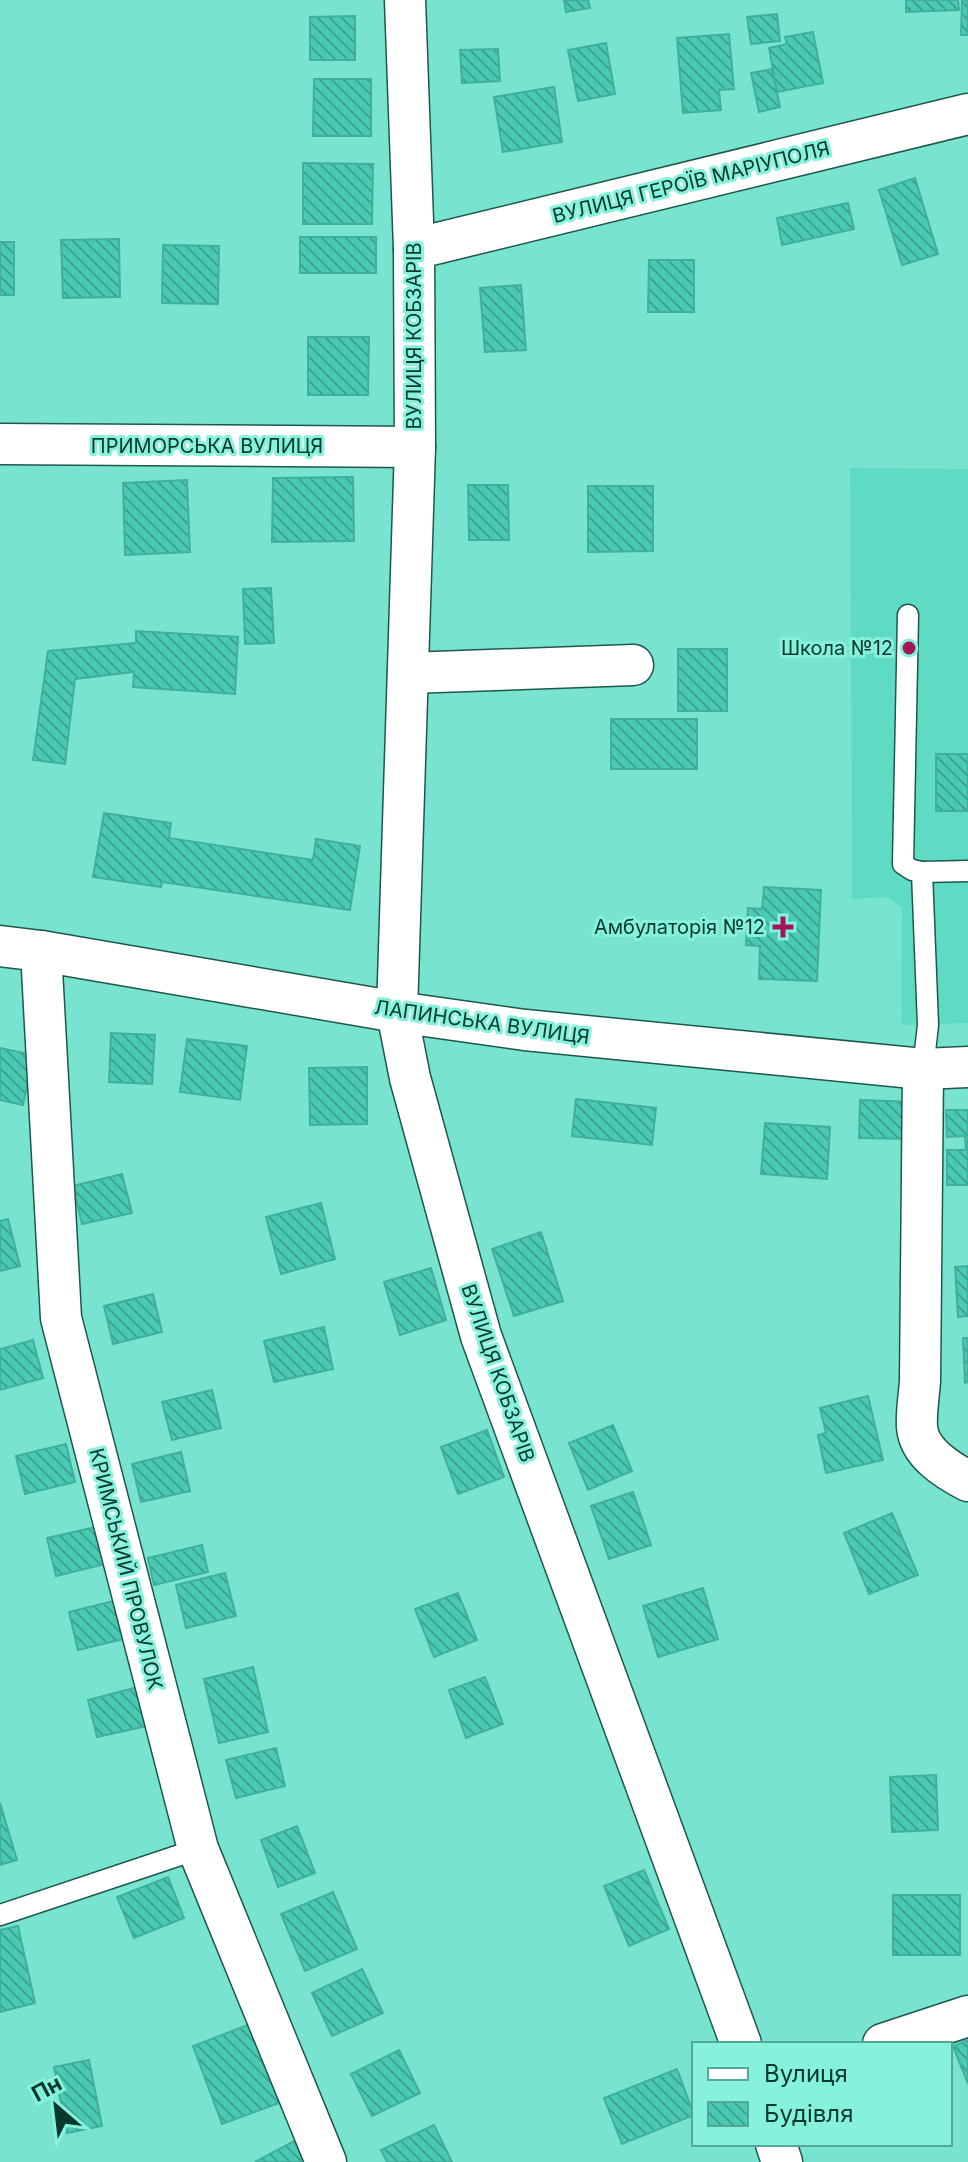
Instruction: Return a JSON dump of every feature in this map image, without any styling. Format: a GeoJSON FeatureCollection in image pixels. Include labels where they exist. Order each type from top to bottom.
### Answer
{"type":"FeatureCollection","features":[{"type":"Feature","properties":{"kind":"street","name":"ВУЛИЦЯ КОБЗАРІВ"},"geometry":{"type":"LineString","coordinates":[[405,0],[414,249],[415,447],[397,1012],[410,1078],[481,1336],[740,2042]]}},
{"type":"Feature","properties":{"kind":"street","name":"ВУЛИЦЯ ГЕРОЇВ МАРІУПОЛЯ"},"geometry":{"type":"LineString","coordinates":[[414,249],[968,114]]}},
{"type":"Feature","properties":{"kind":"street","name":"ПРИМОРСЬКА ВУЛИЦЯ"},"geometry":{"type":"LineString","coordinates":[[0,444],[415,447]]}},
{"type":"Feature","properties":{"kind":"street"},"geometry":{"type":"LineString","coordinates":[[408,673],[633,665]]}},
{"type":"Feature","properties":{"kind":"street","name":"ЛАПИНСЬКА ВУЛИЦЯ"},"geometry":{"type":"LineString","coordinates":[[0,946],[397,1012],[525,1030],[923,1069],[968,1067]]}},
{"type":"Feature","properties":{"kind":"street","name":"КРИМСЬКИЙ ПРОВУЛОК"},"geometry":{"type":"LineString","coordinates":[[41,951],[61,1318],[198,1849],[326,2162]]}},
{"type":"Feature","properties":{"kind":"street"},"geometry":{"type":"LineString","coordinates":[[923,1069],[917,1427],[920,1439],[944,1469],[968,1481]]}},
{"type":"Feature","properties":{"kind":"street"},"geometry":{"type":"LineString","coordinates":[[889,2042],[968,2016]]}},
{"type":"Feature","properties":{"kind":"lane"},"geometry":{"type":"LineString","coordinates":[[908,615],[903,864],[922,872],[968,871]]}},
{"type":"Feature","properties":{"kind":"lane"},"geometry":{"type":"LineString","coordinates":[[922,872],[928,1025],[923,1069]]}},
{"type":"Feature","properties":{"kind":"lane"},"geometry":{"type":"LineString","coordinates":[[0,1915],[198,1849]]}},
{"type":"Feature","properties":{"kind":"shaded area","name":"Школа №12"},"geometry":{"type":"Polygon","coordinates":[[[850,468],[968,469],[968,1023],[901,1025],[902,908],[888,897],[852,899],[850,468]]]}},
{"type":"Feature","properties":{"kind":"building"},"geometry":{"type":"Polygon","coordinates":[[[564,0],[588,0],[590,8],[566,12],[564,0]]]}},
{"type":"Feature","properties":{"kind":"building"},"geometry":{"type":"Polygon","coordinates":[[[906,0],[958,0],[959,10],[906,12],[906,0]]]}},
{"type":"Feature","properties":{"kind":"building"},"geometry":{"type":"Polygon","coordinates":[[[962,0],[968,0],[968,35],[961,35],[962,0]]]}},
{"type":"Feature","properties":{"kind":"building"},"geometry":{"type":"Polygon","coordinates":[[[777,14],[780,41],[751,44],[747,17],[777,14]]]}},
{"type":"Feature","properties":{"kind":"building"},"geometry":{"type":"Polygon","coordinates":[[[355,16],[355,60],[310,60],[310,17],[355,16]]]}},
{"type":"Feature","properties":{"kind":"building"},"geometry":{"type":"Polygon","coordinates":[[[813,32],[823,83],[777,92],[769,48],[787,44],[785,37],[813,32]]]}},
{"type":"Feature","properties":{"kind":"building"},"geometry":{"type":"Polygon","coordinates":[[[729,34],[734,89],[719,90],[721,110],[683,113],[677,38],[729,34]]]}},
{"type":"Feature","properties":{"kind":"building"},"geometry":{"type":"Polygon","coordinates":[[[606,43],[615,94],[578,101],[568,50],[606,43]]]}},
{"type":"Feature","properties":{"kind":"building"},"geometry":{"type":"Polygon","coordinates":[[[498,49],[500,81],[462,83],[460,50],[498,49]]]}},
{"type":"Feature","properties":{"kind":"building"},"geometry":{"type":"Polygon","coordinates":[[[772,69],[780,107],[759,112],[751,73],[772,69]]]}},
{"type":"Feature","properties":{"kind":"building"},"geometry":{"type":"Polygon","coordinates":[[[314,79],[371,79],[371,136],[313,136],[314,79]]]}},
{"type":"Feature","properties":{"kind":"building"},"geometry":{"type":"Polygon","coordinates":[[[554,87],[562,142],[503,152],[494,97],[554,87]]]}},
{"type":"Feature","properties":{"kind":"building"},"geometry":{"type":"Polygon","coordinates":[[[303,163],[373,164],[372,224],[303,224],[303,163]]]}},
{"type":"Feature","properties":{"kind":"building"},"geometry":{"type":"Polygon","coordinates":[[[915,178],[938,254],[902,265],[879,190],[915,178]]]}},
{"type":"Feature","properties":{"kind":"building"},"geometry":{"type":"Polygon","coordinates":[[[848,203],[854,229],[782,245],[777,218],[848,203]]]}},
{"type":"Feature","properties":{"kind":"building"},"geometry":{"type":"Polygon","coordinates":[[[300,237],[376,237],[376,273],[300,273],[300,237]]]}},
{"type":"Feature","properties":{"kind":"building"},"geometry":{"type":"Polygon","coordinates":[[[119,239],[120,297],[63,298],[61,240],[119,239]]]}},
{"type":"Feature","properties":{"kind":"building"},"geometry":{"type":"Polygon","coordinates":[[[0,242],[14,242],[14,295],[0,295],[0,242]]]}},
{"type":"Feature","properties":{"kind":"building"},"geometry":{"type":"Polygon","coordinates":[[[163,245],[219,246],[218,304],[162,303],[163,245]]]}},
{"type":"Feature","properties":{"kind":"building"},"geometry":{"type":"Polygon","coordinates":[[[649,260],[694,260],[694,312],[648,312],[649,260]]]}},
{"type":"Feature","properties":{"kind":"building"},"geometry":{"type":"Polygon","coordinates":[[[521,285],[526,350],[485,352],[480,288],[521,285]]]}},
{"type":"Feature","properties":{"kind":"building"},"geometry":{"type":"Polygon","coordinates":[[[308,337],[369,337],[368,395],[308,395],[308,337]]]}},
{"type":"Feature","properties":{"kind":"building"},"geometry":{"type":"Polygon","coordinates":[[[353,477],[354,541],[272,542],[273,478],[353,477]]]}},
{"type":"Feature","properties":{"kind":"building"},"geometry":{"type":"Polygon","coordinates":[[[187,480],[190,552],[125,555],[123,483],[187,480]]]}},
{"type":"Feature","properties":{"kind":"building"},"geometry":{"type":"Polygon","coordinates":[[[468,485],[508,485],[509,540],[469,540],[468,485]]]}},
{"type":"Feature","properties":{"kind":"building"},"geometry":{"type":"Polygon","coordinates":[[[588,486],[653,486],[653,551],[588,552],[588,486]]]}},
{"type":"Feature","properties":{"kind":"building"},"geometry":{"type":"Polygon","coordinates":[[[271,588],[274,643],[245,644],[243,589],[271,588]]]}},
{"type":"Feature","properties":{"kind":"building"},"geometry":{"type":"Polygon","coordinates":[[[136,631],[238,637],[235,694],[133,687],[134,672],[75,679],[65,764],[33,760],[48,651],[136,643],[136,631]]]}},
{"type":"Feature","properties":{"kind":"building"},"geometry":{"type":"Polygon","coordinates":[[[678,649],[727,649],[727,711],[678,711],[678,649]]]}},
{"type":"Feature","properties":{"kind":"building"},"geometry":{"type":"Polygon","coordinates":[[[611,719],[697,719],[697,769],[611,769],[611,719]]]}},
{"type":"Feature","properties":{"kind":"building"},"geometry":{"type":"Polygon","coordinates":[[[936,754],[968,754],[968,811],[936,811],[936,754]]]}},
{"type":"Feature","properties":{"kind":"building"},"geometry":{"type":"Polygon","coordinates":[[[104,813],[171,823],[169,838],[313,860],[316,839],[360,846],[350,910],[162,882],[161,887],[93,877],[104,813]]]}},
{"type":"Feature","properties":{"kind":"building","name":"Амбулаторія №12"},"geometry":{"type":"Polygon","coordinates":[[[764,887],[821,890],[817,981],[759,979],[760,946],[746,945],[748,908],[762,909],[764,887]]]}},
{"type":"Feature","properties":{"kind":"building"},"geometry":{"type":"Polygon","coordinates":[[[111,1033],[155,1035],[152,1084],[109,1082],[111,1033]]]}},
{"type":"Feature","properties":{"kind":"building"},"geometry":{"type":"Polygon","coordinates":[[[187,1039],[247,1046],[240,1100],[180,1092],[187,1039]]]}},
{"type":"Feature","properties":{"kind":"building"},"geometry":{"type":"Polygon","coordinates":[[[0,1048],[33,1055],[23,1105],[0,1100],[0,1048]]]}},
{"type":"Feature","properties":{"kind":"building"},"geometry":{"type":"Polygon","coordinates":[[[367,1067],[367,1124],[310,1125],[309,1068],[367,1067]]]}},
{"type":"Feature","properties":{"kind":"building"},"geometry":{"type":"Polygon","coordinates":[[[576,1099],[656,1108],[652,1145],[572,1136],[576,1099]]]}},
{"type":"Feature","properties":{"kind":"building"},"geometry":{"type":"Polygon","coordinates":[[[860,1100],[913,1102],[912,1139],[859,1138],[860,1100]]]}},
{"type":"Feature","properties":{"kind":"building"},"geometry":{"type":"Polygon","coordinates":[[[946,1110],[968,1110],[968,1185],[947,1185],[947,1150],[966,1150],[965,1136],[947,1137],[946,1110]]]}},
{"type":"Feature","properties":{"kind":"building"},"geometry":{"type":"Polygon","coordinates":[[[765,1123],[830,1127],[827,1179],[761,1174],[765,1123]]]}},
{"type":"Feature","properties":{"kind":"building"},"geometry":{"type":"Polygon","coordinates":[[[122,1174],[132,1213],[82,1224],[73,1186],[122,1174]]]}},
{"type":"Feature","properties":{"kind":"building"},"geometry":{"type":"Polygon","coordinates":[[[321,1203],[335,1259],[281,1274],[266,1217],[321,1203]]]}},
{"type":"Feature","properties":{"kind":"building"},"geometry":{"type":"Polygon","coordinates":[[[8,1219],[20,1266],[0,1271],[0,1221],[8,1219]]]}},
{"type":"Feature","properties":{"kind":"building"},"geometry":{"type":"Polygon","coordinates":[[[541,1232],[563,1301],[514,1316],[492,1249],[541,1232]]]}},
{"type":"Feature","properties":{"kind":"building"},"geometry":{"type":"Polygon","coordinates":[[[968,1266],[968,1316],[958,1317],[955,1267],[968,1266]]]}},
{"type":"Feature","properties":{"kind":"building"},"geometry":{"type":"Polygon","coordinates":[[[431,1268],[446,1320],[400,1335],[384,1282],[431,1268]]]}},
{"type":"Feature","properties":{"kind":"building"},"geometry":{"type":"Polygon","coordinates":[[[153,1294],[162,1332],[113,1344],[104,1306],[153,1294]]]}},
{"type":"Feature","properties":{"kind":"building"},"geometry":{"type":"Polygon","coordinates":[[[324,1327],[333,1369],[274,1382],[264,1341],[324,1327]]]}},
{"type":"Feature","properties":{"kind":"building"},"geometry":{"type":"Polygon","coordinates":[[[963,1338],[968,1338],[968,1382],[965,1383],[963,1338]]]}},
{"type":"Feature","properties":{"kind":"building"},"geometry":{"type":"Polygon","coordinates":[[[33,1340],[43,1378],[0,1390],[0,1349],[33,1340]]]}},
{"type":"Feature","properties":{"kind":"building"},"geometry":{"type":"Polygon","coordinates":[[[212,1390],[221,1428],[172,1440],[162,1402],[212,1390]]]}},
{"type":"Feature","properties":{"kind":"building"},"geometry":{"type":"Polygon","coordinates":[[[868,1396],[883,1460],[826,1473],[818,1435],[826,1433],[820,1408],[868,1396]]]}},
{"type":"Feature","properties":{"kind":"building"},"geometry":{"type":"Polygon","coordinates":[[[613,1425],[632,1471],[588,1490],[569,1443],[613,1425]]]}},
{"type":"Feature","properties":{"kind":"building"},"geometry":{"type":"Polygon","coordinates":[[[487,1430],[504,1477],[458,1494],[441,1447],[487,1430]]]}},
{"type":"Feature","properties":{"kind":"building"},"geometry":{"type":"Polygon","coordinates":[[[66,1444],[75,1482],[25,1494],[16,1456],[66,1444]]]}},
{"type":"Feature","properties":{"kind":"building"},"geometry":{"type":"Polygon","coordinates":[[[181,1452],[190,1491],[141,1502],[132,1464],[181,1452]]]}},
{"type":"Feature","properties":{"kind":"building"},"geometry":{"type":"Polygon","coordinates":[[[633,1492],[651,1545],[609,1559],[591,1506],[633,1492]]]}},
{"type":"Feature","properties":{"kind":"building"},"geometry":{"type":"Polygon","coordinates":[[[892,1513],[918,1575],[869,1594],[844,1533],[892,1513]]]}},
{"type":"Feature","properties":{"kind":"building"},"geometry":{"type":"Polygon","coordinates":[[[96,1527],[105,1564],[56,1576],[47,1538],[96,1527]]]}},
{"type":"Feature","properties":{"kind":"building"},"geometry":{"type":"Polygon","coordinates":[[[202,1545],[208,1572],[154,1585],[148,1558],[202,1545]]]}},
{"type":"Feature","properties":{"kind":"building"},"geometry":{"type":"Polygon","coordinates":[[[225,1573],[236,1616],[186,1628],[176,1585],[225,1573]]]}},
{"type":"Feature","properties":{"kind":"building"},"geometry":{"type":"Polygon","coordinates":[[[703,1588],[718,1639],[658,1657],[643,1606],[703,1588]]]}},
{"type":"Feature","properties":{"kind":"building"},"geometry":{"type":"Polygon","coordinates":[[[458,1593],[477,1640],[434,1657],[415,1609],[458,1593]]]}},
{"type":"Feature","properties":{"kind":"building"},"geometry":{"type":"Polygon","coordinates":[[[118,1600],[128,1638],[78,1650],[69,1612],[118,1600]]]}},
{"type":"Feature","properties":{"kind":"building"},"geometry":{"type":"Polygon","coordinates":[[[253,1667],[268,1732],[219,1743],[204,1679],[253,1667]]]}},
{"type":"Feature","properties":{"kind":"building"},"geometry":{"type":"Polygon","coordinates":[[[485,1677],[503,1724],[466,1738],[449,1690],[485,1677]]]}},
{"type":"Feature","properties":{"kind":"building"},"geometry":{"type":"Polygon","coordinates":[[[138,1687],[147,1726],[97,1737],[88,1700],[138,1687]]]}},
{"type":"Feature","properties":{"kind":"building"},"geometry":{"type":"Polygon","coordinates":[[[276,1748],[285,1786],[236,1798],[226,1760],[276,1748]]]}},
{"type":"Feature","properties":{"kind":"building"},"geometry":{"type":"Polygon","coordinates":[[[936,1775],[938,1830],[892,1832],[890,1777],[936,1775]]]}},
{"type":"Feature","properties":{"kind":"building"},"geometry":{"type":"Polygon","coordinates":[[[0,1803],[17,1860],[0,1865],[0,1803]]]}},
{"type":"Feature","properties":{"kind":"building"},"geometry":{"type":"Polygon","coordinates":[[[297,1826],[315,1873],[278,1887],[261,1840],[297,1826]]]}},
{"type":"Feature","properties":{"kind":"building"},"geometry":{"type":"Polygon","coordinates":[[[644,1870],[669,1929],[629,1946],[604,1886],[644,1870]]]}},
{"type":"Feature","properties":{"kind":"building"},"geometry":{"type":"Polygon","coordinates":[[[168,1877],[184,1918],[134,1938],[117,1897],[168,1877]]]}},
{"type":"Feature","properties":{"kind":"building"},"geometry":{"type":"Polygon","coordinates":[[[333,1892],[357,1949],[305,1971],[281,1914],[333,1892]]]}},
{"type":"Feature","properties":{"kind":"building"},"geometry":{"type":"Polygon","coordinates":[[[893,1895],[960,1895],[960,1955],[893,1955],[893,1895]]]}},
{"type":"Feature","properties":{"kind":"building"},"geometry":{"type":"Polygon","coordinates":[[[18,1926],[35,2003],[0,2012],[0,1930],[18,1926]]]}},
{"type":"Feature","properties":{"kind":"building"},"geometry":{"type":"Polygon","coordinates":[[[362,1969],[383,2013],[332,2036],[312,1993],[362,1969]]]}},
{"type":"Feature","properties":{"kind":"building"},"geometry":{"type":"Polygon","coordinates":[[[253,2023],[282,2102],[222,2124],[193,2046],[253,2023]]]}},
{"type":"Feature","properties":{"kind":"building"},"geometry":{"type":"Polygon","coordinates":[[[968,2040],[968,2084],[953,2046],[968,2040]]]}},
{"type":"Feature","properties":{"kind":"building"},"geometry":{"type":"Polygon","coordinates":[[[399,2050],[420,2093],[372,2116],[351,2074],[399,2050]]]}},
{"type":"Feature","properties":{"kind":"building"},"geometry":{"type":"Polygon","coordinates":[[[89,2060],[102,2126],[67,2133],[54,2067],[89,2060]]]}},
{"type":"Feature","properties":{"kind":"building"},"geometry":{"type":"Polygon","coordinates":[[[677,2069],[692,2116],[622,2144],[604,2098],[677,2069]]]}},
{"type":"Feature","properties":{"kind":"building"},"geometry":{"type":"Polygon","coordinates":[[[434,2125],[452,2162],[387,2162],[381,2150],[434,2125]]]}},
{"type":"Feature","properties":{"kind":"building"},"geometry":{"type":"Polygon","coordinates":[[[294,2141],[305,2162],[255,2162],[294,2141]]]}},
{"type":"Feature","properties":{"kind":"place","name":"Школа №12"},"geometry":{"type":"Point","coordinates":[909,648]}},
{"type":"Feature","properties":{"kind":"place","name":"Амбулаторія №12"},"geometry":{"type":"Point","coordinates":[783,927]}}]}
